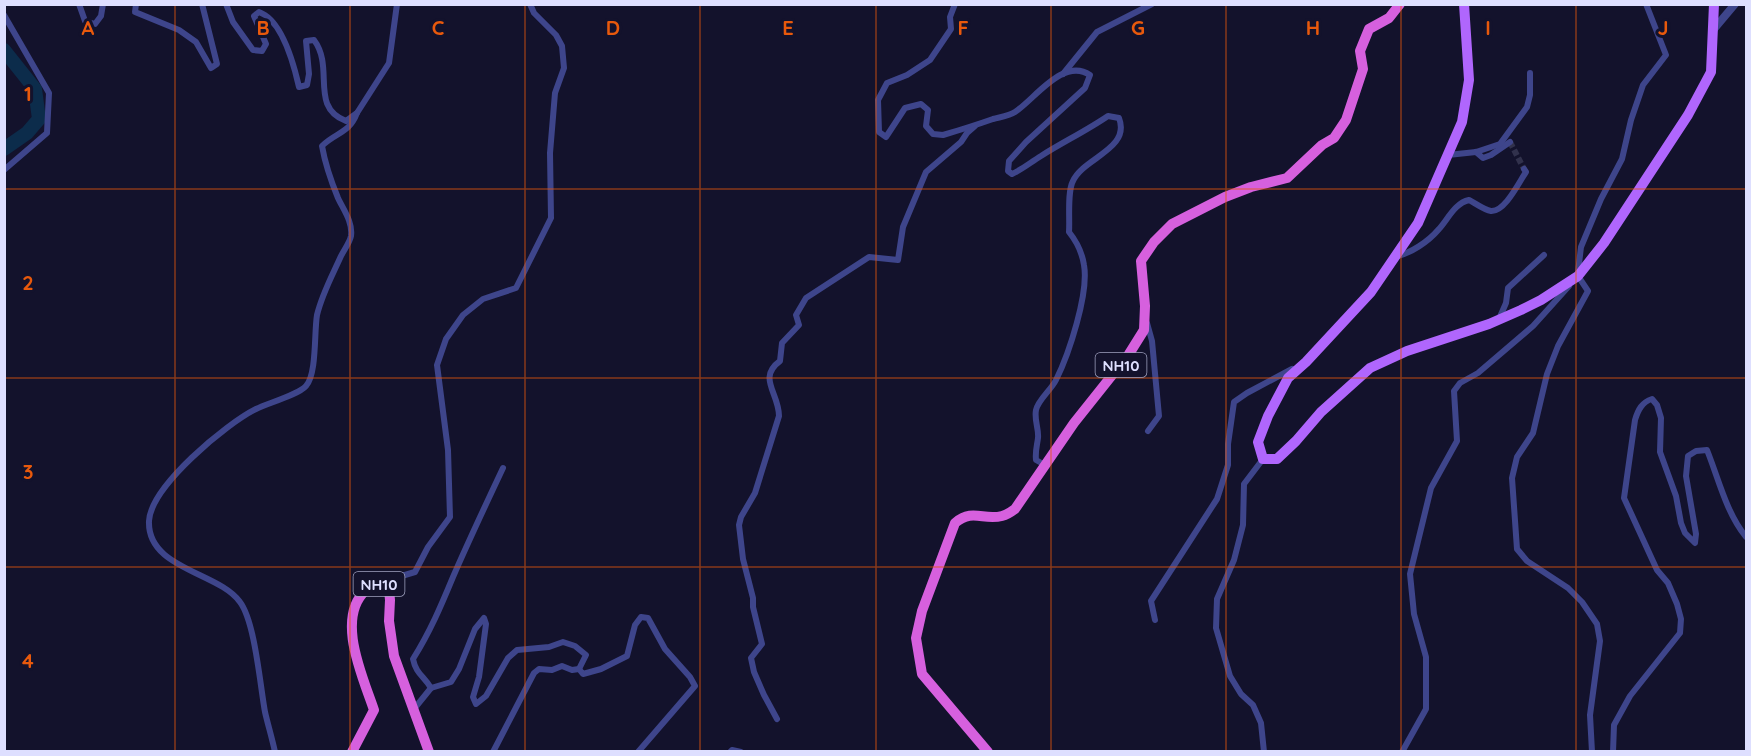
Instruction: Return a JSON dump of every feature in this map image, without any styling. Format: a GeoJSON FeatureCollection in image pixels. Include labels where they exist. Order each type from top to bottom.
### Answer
{"type":"FeatureCollection","features":[{"type":"Feature","properties":{"kind":"highway","name":"NH10"},"geometry":{"type":"LineString","coordinates":[[987,752],[922,674],[916,638],[922,611],[955,523],[963,516],[1001,517],[1015,510],[1074,423],[1129,354],[1144,330],[1141,261],[1172,224],[1225,197],[1251,187],[1287,178],[1322,145],[1334,138],[1346,120],[1363,69],[1360,51],[1369,29],[1389,18],[1400,4]]}},
{"type":"Feature","properties":{"kind":"highway","name":"NH10"},"geometry":{"type":"LineString","coordinates":[[352,752],[374,710],[353,642],[350,622],[355,605],[367,589],[388,580],[389,621],[394,656],[429,752]]}},
{"type":"Feature","properties":{"kind":"main road"},"geometry":{"type":"LineString","coordinates":[[1464,4],[1469,80],[1462,122],[1419,223],[1371,292],[1306,362],[1288,378],[1268,416],[1258,442],[1263,459],[1277,459],[1321,412],[1370,368],[1407,351],[1499,320],[1541,300],[1578,276],[1617,223],[1688,115],[1711,72],[1714,4]]}},
{"type":"Feature","properties":{"kind":"street"},"geometry":{"type":"LineString","coordinates":[[79,4],[85,21],[95,24],[101,16],[103,4]]}},
{"type":"Feature","properties":{"kind":"street"},"geometry":{"type":"LineString","coordinates":[[136,4],[135,12],[179,30],[196,42],[211,68],[217,64],[202,4]]}},
{"type":"Feature","properties":{"kind":"street"},"geometry":{"type":"LineString","coordinates":[[226,4],[233,22],[253,50],[262,51],[266,44],[254,16],[259,12],[266,15],[284,40],[293,60],[299,87],[307,85],[309,74],[306,41],[314,40],[320,48],[324,65],[325,102],[334,117],[346,121],[357,113]]}},
{"type":"Feature","properties":{"kind":"street"},"geometry":{"type":"LineString","coordinates":[[275,752],[266,716],[249,616],[239,600],[225,589],[167,558],[154,540],[149,523],[152,507],[163,490],[200,451],[253,410],[273,400],[292,395],[306,386],[312,369],[321,298],[351,236],[349,220],[332,179],[322,146],[328,139],[341,134],[352,125],[357,113],[389,63],[397,4]]}},
{"type":"Feature","properties":{"kind":"street"},"geometry":{"type":"LineString","coordinates":[[388,580],[415,572],[428,547],[450,517],[448,450],[437,365],[446,339],[463,315],[483,298],[516,288],[551,219],[550,153],[555,93],[564,68],[562,46],[556,35],[534,13],[530,4]]}},
{"type":"Feature","properties":{"kind":"street"},"geometry":{"type":"LineString","coordinates":[[955,4],[950,17],[951,29],[930,60],[907,75],[887,83],[878,100],[879,132],[886,137],[905,108],[921,104],[928,110],[926,126],[933,134],[943,135],[1014,113],[1042,87],[1077,70],[1090,75],[1084,88],[1008,161],[1008,171],[1012,174],[1026,167],[1039,156],[1082,134],[1108,117],[1119,118],[1122,126],[1119,138],[1106,152],[1077,173],[1071,183],[1069,232],[1077,243],[1085,267],[1084,289],[1065,360],[1055,381],[1036,408],[1038,436],[1034,450],[1036,460],[1044,465]]}},
{"type":"Feature","properties":{"kind":"street"},"geometry":{"type":"LineString","coordinates":[[1063,75],[1097,32],[1152,4]]}},
{"type":"Feature","properties":{"kind":"street"},"geometry":{"type":"LineString","coordinates":[[1402,752],[1426,709],[1426,657],[1414,614],[1410,574],[1431,488],[1457,441],[1454,391],[1460,382],[1478,373],[1533,326],[1578,276],[1581,247],[1601,199],[1622,159],[1631,120],[1643,85],[1666,55],[1646,4]]}},
{"type":"Feature","properties":{"kind":"street"},"geometry":{"type":"LineString","coordinates":[[1714,29],[1735,4]]}},
{"type":"Feature","properties":{"kind":"street"},"geometry":{"type":"LineString","coordinates":[[4,15],[49,93],[46,133],[4,170]]}},
{"type":"Feature","properties":{"kind":"street"},"geometry":{"type":"LineString","coordinates":[[1448,155],[1476,152],[1500,144],[1527,107],[1530,95],[1530,73]]}},
{"type":"Feature","properties":{"kind":"street"},"geometry":{"type":"LineString","coordinates":[[777,719],[754,672],[751,658],[762,644],[743,559],[739,525],[755,493],[780,416],[779,405],[768,378],[771,367],[780,361],[782,343],[799,325],[796,315],[806,298],[869,257],[898,260],[903,227],[926,172],[978,124]]}},
{"type":"Feature","properties":{"kind":"street"},"geometry":{"type":"LineString","coordinates":[[1476,152],[1483,158],[1510,142]]}},
{"type":"Feature","properties":{"kind":"street"},"geometry":{"type":"LineString","coordinates":[[1395,257],[1408,254],[1437,232],[1461,202],[1469,200],[1489,211],[1496,210],[1506,203],[1526,172],[1524,169]]}},
{"type":"Feature","properties":{"kind":"street"},"geometry":{"type":"LineString","coordinates":[[1499,320],[1506,303],[1508,288],[1544,255]]}},
{"type":"Feature","properties":{"kind":"street"},"geometry":{"type":"LineString","coordinates":[[1578,276],[1588,291],[1558,346],[1547,374],[1533,433],[1517,457],[1512,478],[1513,513],[1517,549],[1527,561],[1568,588],[1582,602],[1597,624],[1600,641],[1590,715],[1592,752]]}},
{"type":"Feature","properties":{"kind":"street"},"geometry":{"type":"LineString","coordinates":[[1145,313],[1152,341],[1159,416],[1148,431]]}},
{"type":"Feature","properties":{"kind":"street"},"geometry":{"type":"LineString","coordinates":[[1155,620],[1151,601],[1217,499],[1228,465],[1228,444],[1234,402],[1306,362]]}},
{"type":"Feature","properties":{"kind":"street"},"geometry":{"type":"LineString","coordinates":[[1613,752],[1614,725],[1630,696],[1680,633],[1681,619],[1677,604],[1668,583],[1657,570],[1624,498],[1635,420],[1637,412],[1647,400],[1652,399],[1657,405],[1661,418],[1660,453],[1676,496],[1685,534],[1695,543],[1696,534],[1686,476],[1688,456],[1696,451],[1707,450],[1729,511],[1746,537]]}},
{"type":"Feature","properties":{"kind":"street"},"geometry":{"type":"LineString","coordinates":[[1263,459],[1244,484],[1243,525],[1234,560],[1217,599],[1216,628],[1230,676],[1241,694],[1253,705],[1261,723],[1264,752]]}},
{"type":"Feature","properties":{"kind":"street"},"geometry":{"type":"LineString","coordinates":[[431,688],[415,670],[413,659],[445,601],[452,579],[503,468]]}},
{"type":"Feature","properties":{"kind":"street"},"geometry":{"type":"LineString","coordinates":[[579,669],[583,674],[601,669],[627,656],[635,625],[641,617],[648,618],[665,649],[690,677],[695,686],[638,752]]}},
{"type":"Feature","properties":{"kind":"street"},"geometry":{"type":"LineString","coordinates":[[414,709],[431,688],[451,682],[459,669],[475,629],[484,618],[486,624],[479,677],[473,697],[477,704],[486,696],[508,657],[517,650],[549,647],[563,642],[575,646],[586,655],[579,669]]}},
{"type":"Feature","properties":{"kind":"street"},"geometry":{"type":"LineString","coordinates":[[492,752],[534,673],[539,669],[552,670],[562,666],[572,670],[579,669]]}},
{"type":"Feature","properties":{"kind":"street"},"geometry":{"type":"LineString","coordinates":[[730,752],[732,750],[741,752]]}},
{"type":"Feature","properties":{"kind":"waterway"},"geometry":{"type":"LineString","coordinates":[[4,50],[35,89],[39,119],[27,133],[4,149]]}},
{"type":"Feature","properties":{"kind":"tunnel"},"geometry":{"type":"LineString","coordinates":[[1510,142],[1524,169]]}}]}
